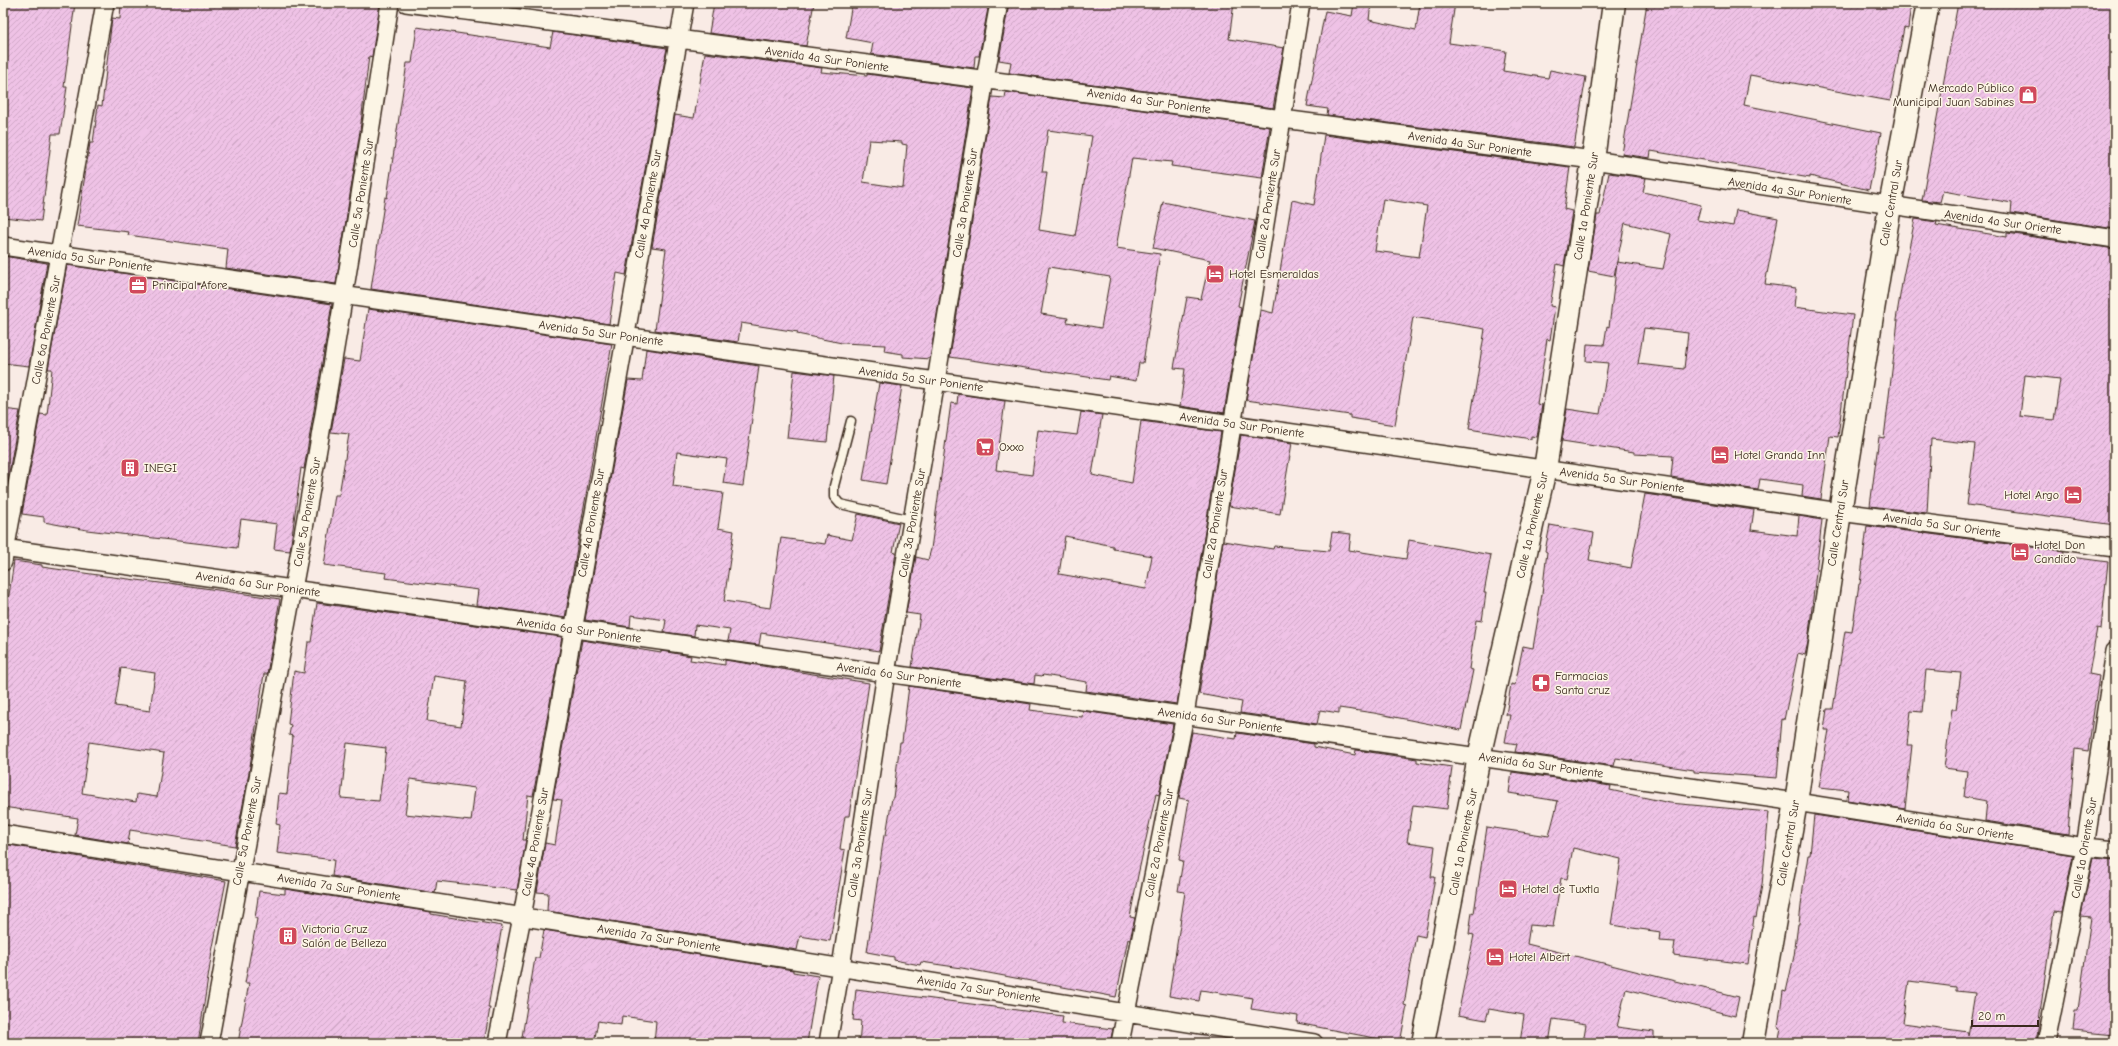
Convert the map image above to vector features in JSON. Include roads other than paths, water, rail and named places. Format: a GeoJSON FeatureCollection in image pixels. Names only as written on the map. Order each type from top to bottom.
{"type":"FeatureCollection","features":[{"type":"Feature","properties":{"kind":"main road","name":"Calle 1a Poniente Sur"},"geometry":{"type":"LineString","coordinates":[[1423,1043],[1479,757],[1544,469],[1593,160],[1614,3]]}},
{"type":"Feature","properties":{"kind":"main road","name":"Calle Central Sur"},"geometry":{"type":"LineString","coordinates":[[1753,1043],[1796,802],[1840,512],[1890,206],[1928,3]]}},
{"type":"Feature","properties":{"kind":"street","name":"Calle 6a Poniente Sur"},"geometry":{"type":"LineString","coordinates":[[4,553],[60,255],[105,3]]}},
{"type":"Feature","properties":{"kind":"street","name":"Calle 5a Poniente Sur"},"geometry":{"type":"LineString","coordinates":[[209,1043],[239,872],[293,589],[345,296],[390,3]]}},
{"type":"Feature","properties":{"kind":"street","name":"Avenida 4a Sur Poniente"},"geometry":{"type":"LineString","coordinates":[[406,3],[1593,160],[1890,206]]}},
{"type":"Feature","properties":{"kind":"street","name":"Calle 4a Poniente Sur"},"geometry":{"type":"LineString","coordinates":[[497,1043],[522,917],[624,336],[685,3]]}},
{"type":"Feature","properties":{"kind":"street","name":"Calle 3a Poniente Sur"},"geometry":{"type":"LineString","coordinates":[[828,1043],[842,968],[886,673],[999,3]]}},
{"type":"Feature","properties":{"kind":"street","name":"Calle 2a Poniente Sur"},"geometry":{"type":"LineString","coordinates":[[1120,1043],[1185,715],[1231,424],[1301,3]]}},
{"type":"Feature","properties":{"kind":"street","name":"Avenida 4a Sur Oriente"},"geometry":{"type":"LineString","coordinates":[[1890,206],[2115,239]]}},
{"type":"Feature","properties":{"kind":"street","name":"Avenida 5a Sur Poniente"},"geometry":{"type":"LineString","coordinates":[[3,246],[1840,512]]}},
{"type":"Feature","properties":{"kind":"street","name":"Avenida 5a Sur Oriente"},"geometry":{"type":"LineString","coordinates":[[1840,512],[2115,548]]}},
{"type":"Feature","properties":{"kind":"street","name":"Avenida 6a Sur Poniente"},"geometry":{"type":"LineString","coordinates":[[4,553],[293,589],[1796,802]]}},
{"type":"Feature","properties":{"kind":"street","name":"Calle 1a Oriente Sur"},"geometry":{"type":"LineString","coordinates":[[2046,1043],[2085,847],[2115,651]]}},
{"type":"Feature","properties":{"kind":"street","name":"Avenida 6a Sur Oriente"},"geometry":{"type":"LineString","coordinates":[[1796,802],[2085,847],[2115,850]]}},
{"type":"Feature","properties":{"kind":"street","name":"Avenida 7a Sur Poniente"},"geometry":{"type":"LineString","coordinates":[[3,834],[1314,1043]]}},
{"type":"Feature","properties":{"kind":"lane"},"geometry":{"type":"LineString","coordinates":[[851,421],[834,486],[834,497],[840,504],[912,520]]}},
{"type":"Feature","properties":{"kind":"place","name":"Mercado Público Municipal Juan Sabines"},"geometry":{"type":"Point","coordinates":[2028,95]}},
{"type":"Feature","properties":{"kind":"place","name":"Hotel Esmeraldas"},"geometry":{"type":"Point","coordinates":[1215,274]}},
{"type":"Feature","properties":{"kind":"place","name":"Principal Afore"},"geometry":{"type":"Point","coordinates":[138,285]}},
{"type":"Feature","properties":{"kind":"place","name":"Oxxo"},"geometry":{"type":"Point","coordinates":[985,447]}},
{"type":"Feature","properties":{"kind":"place","name":"Hotel Granda Inn"},"geometry":{"type":"Point","coordinates":[1720,455]}},
{"type":"Feature","properties":{"kind":"place","name":"INEGI"},"geometry":{"type":"Point","coordinates":[130,468]}},
{"type":"Feature","properties":{"kind":"place","name":"Hotel Argo"},"geometry":{"type":"Point","coordinates":[2073,495]}},
{"type":"Feature","properties":{"kind":"place","name":"Hotel Don Candido"},"geometry":{"type":"Point","coordinates":[2020,552]}},
{"type":"Feature","properties":{"kind":"place","name":"Farmacias Santa cruz"},"geometry":{"type":"Point","coordinates":[1541,683]}},
{"type":"Feature","properties":{"kind":"place","name":"Hotel de Tuxtla"},"geometry":{"type":"Point","coordinates":[1508,889]}},
{"type":"Feature","properties":{"kind":"place","name":"Victoria Cruz Salón de Belleza"},"geometry":{"type":"Point","coordinates":[288,936]}},
{"type":"Feature","properties":{"kind":"place","name":"Hotel Albert"},"geometry":{"type":"Point","coordinates":[1495,957]}}]}
